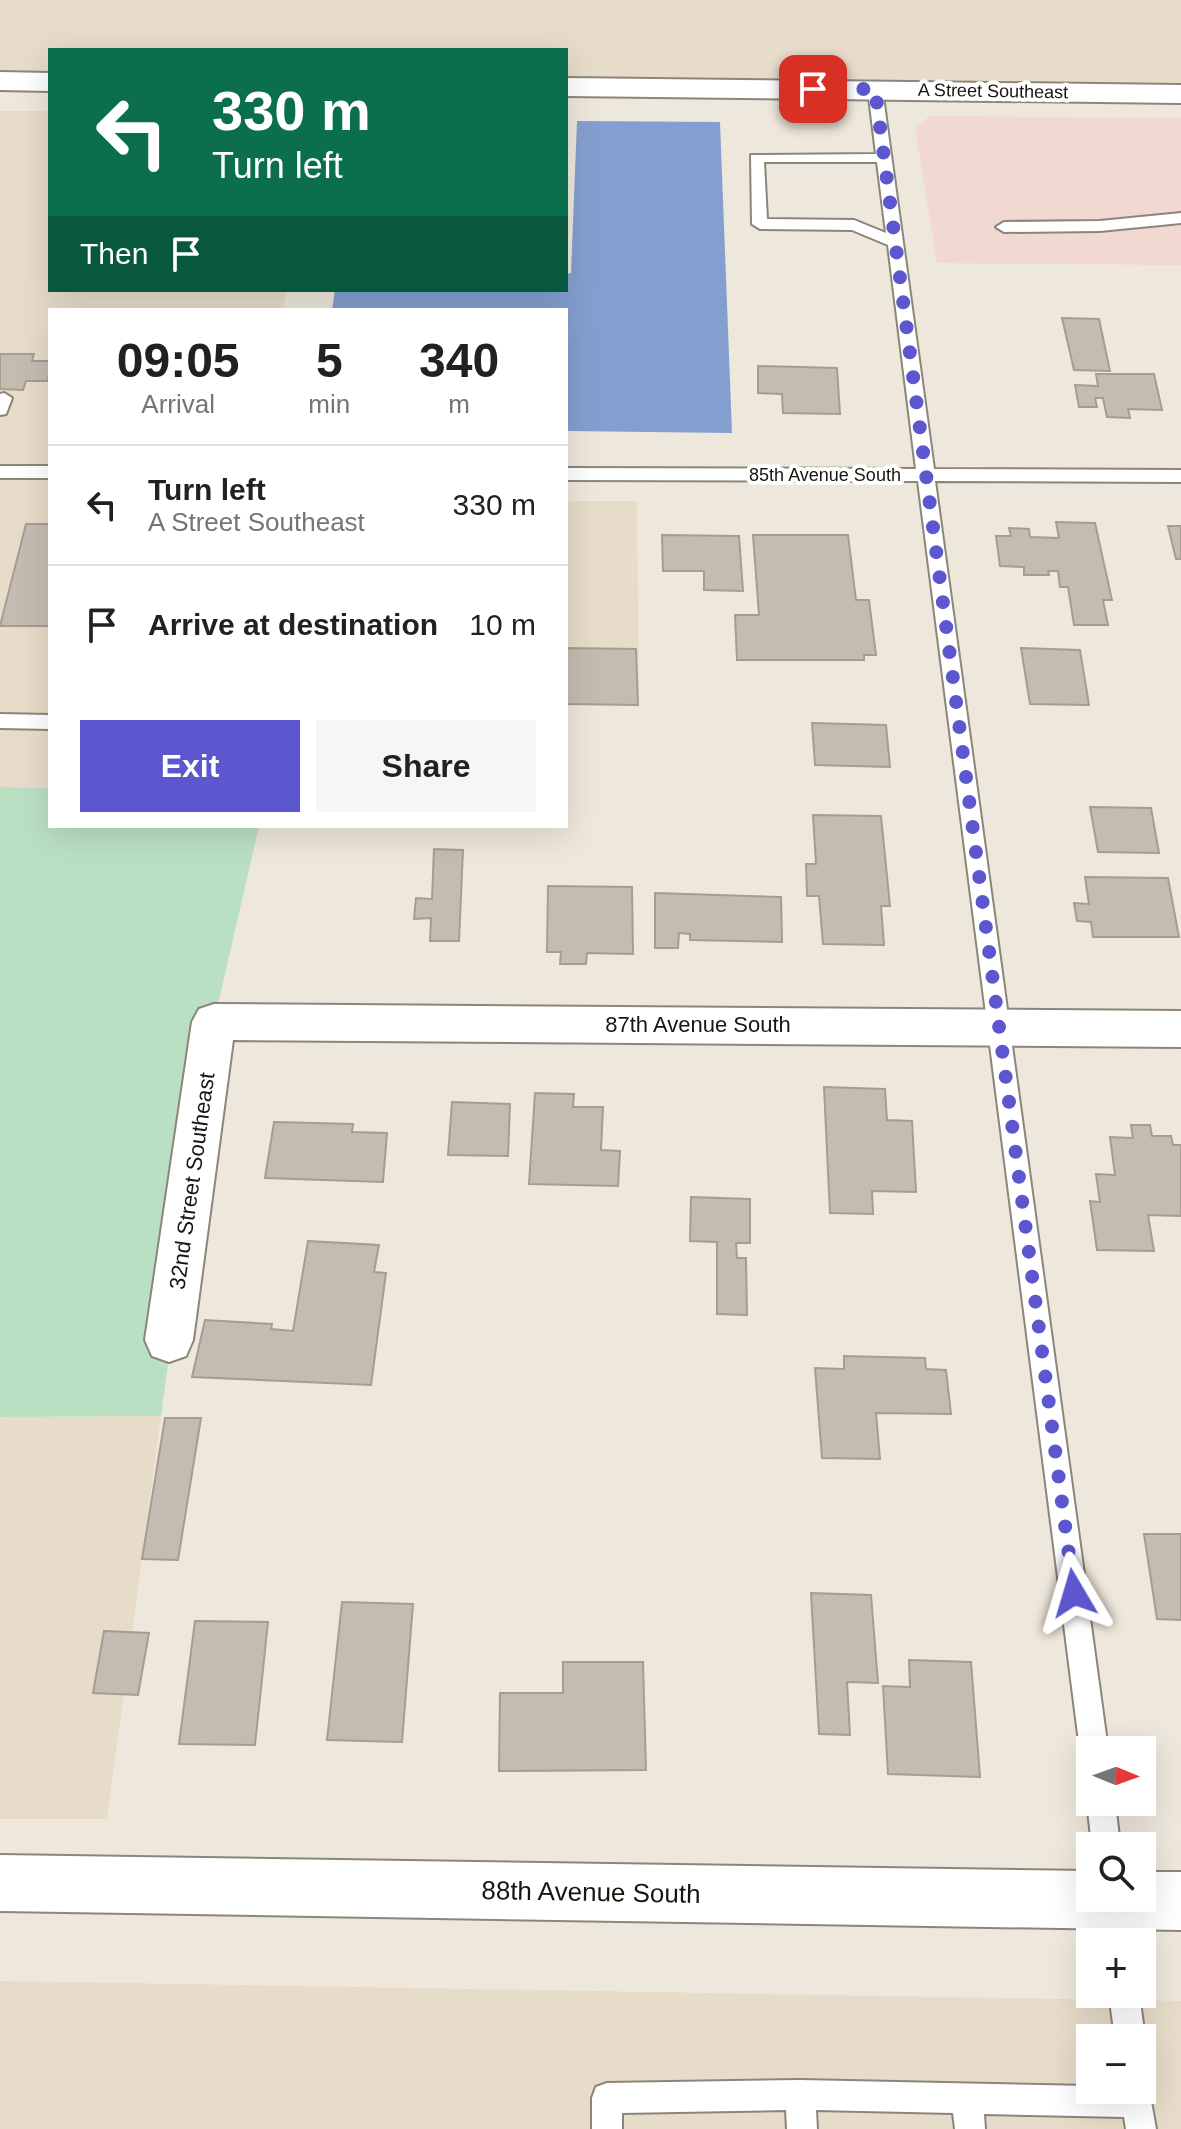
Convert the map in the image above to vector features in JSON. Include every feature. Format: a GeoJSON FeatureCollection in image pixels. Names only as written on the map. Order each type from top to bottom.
{"type":"FeatureCollection","features":[{"type":"Feature","properties":{"kind":"street"},"geometry":{"type":"LineString","coordinates":[[0,81],[48,82]]}},
{"type":"Feature","properties":{"kind":"street","name":"A Street Southeast"},"geometry":{"type":"LineString","coordinates":[[568,87],[1181,94]]}},
{"type":"Feature","properties":{"kind":"street","name":"87th Avenue South"},"geometry":{"type":"LineString","coordinates":[[214,1022],[1181,1029]]}},
{"type":"Feature","properties":{"kind":"street","name":"32nd Street Southeast"},"geometry":{"type":"LineString","coordinates":[[169,1340],[214,1022]]}},
{"type":"Feature","properties":{"kind":"street","name":"88th Avenue South"},"geometry":{"type":"LineString","coordinates":[[0,1883],[1115,1913],[1181,1901]]}},
{"type":"Feature","properties":{"kind":"lane"},"geometry":{"type":"LineString","coordinates":[[875,89],[1001,1026],[1092,1736]]}},
{"type":"Feature","properties":{"kind":"lane"},"geometry":{"type":"LineString","coordinates":[[883,158],[756,158],[760,224],[854,225],[895,242]]}},
{"type":"Feature","properties":{"kind":"lane"},"geometry":{"type":"LineString","coordinates":[[1004,227],[1100,226],[1181,218]]}},
{"type":"Feature","properties":{"kind":"lane"},"geometry":{"type":"LineString","coordinates":[[0,472],[48,472]]}},
{"type":"Feature","properties":{"kind":"lane","name":"85th Avenue South"},"geometry":{"type":"LineString","coordinates":[[568,474],[1181,476]]}},
{"type":"Feature","properties":{"kind":"lane"},"geometry":{"type":"LineString","coordinates":[[0,721],[48,722]]}},
{"type":"Feature","properties":{"kind":"lane"},"geometry":{"type":"LineString","coordinates":[[800,2095],[802,2129]]}},
{"type":"Feature","properties":{"kind":"lane"},"geometry":{"type":"LineString","coordinates":[[607,2129],[607,2098],[800,2095],[967,2098],[1138,2107]]}},
{"type":"Feature","properties":{"kind":"lane"},"geometry":{"type":"LineString","coordinates":[[967,2098],[970,2129]]}},
{"type":"Feature","properties":{"kind":"shaded area"},"geometry":{"type":"Polygon","coordinates":[[[0,0],[1181,0],[1181,94],[568,87],[568,48],[48,48],[48,82],[0,81],[0,0]]]}},
{"type":"Feature","properties":{"kind":"shaded area"},"geometry":{"type":"Polygon","coordinates":[[[0,111],[48,111],[48,292],[286,292],[283,308],[48,308],[48,788],[0,787],[0,111]]]}},
{"type":"Feature","properties":{"kind":"shaded area"},"geometry":{"type":"Polygon","coordinates":[[[930,116],[1181,118],[1181,265],[937,263],[915,128],[930,116]]]}},
{"type":"Feature","properties":{"kind":"shaded area"},"geometry":{"type":"Polygon","coordinates":[[[568,501],[637,501],[639,705],[568,705],[568,501]]]}},
{"type":"Feature","properties":{"kind":"shaded area"},"geometry":{"type":"Polygon","coordinates":[[[161,1416],[107,1819],[0,1819],[0,1417],[161,1416]]]}},
{"type":"Feature","properties":{"kind":"shaded area"},"geometry":{"type":"Polygon","coordinates":[[[0,1981],[1076,1999],[1076,2008],[1156,2008],[1156,2001],[1181,2001],[1181,2129],[0,2129],[0,1981]]]}},
{"type":"Feature","properties":{"kind":"green space"},"geometry":{"type":"Polygon","coordinates":[[[0,787],[48,788],[48,828],[259,828],[214,1022],[161,1416],[0,1417],[0,787]]]}},
{"type":"Feature","properties":{"kind":"water"},"geometry":{"type":"Polygon","coordinates":[[[577,121],[720,122],[732,433],[568,431],[568,308],[332,308],[335,292],[568,292],[568,274],[571,273],[577,121]]]}},
{"type":"Feature","properties":{"kind":"building"},"geometry":{"type":"Polygon","coordinates":[[[1062,318],[1099,319],[1110,371],[1074,370],[1062,318]]]}},
{"type":"Feature","properties":{"kind":"building"},"geometry":{"type":"Polygon","coordinates":[[[0,354],[34,354],[32,361],[48,361],[48,381],[26,381],[23,390],[0,389],[0,354]]]}},
{"type":"Feature","properties":{"kind":"building"},"geometry":{"type":"Polygon","coordinates":[[[758,366],[837,368],[840,414],[783,413],[782,394],[758,393],[758,366]]]}},
{"type":"Feature","properties":{"kind":"building"},"geometry":{"type":"Polygon","coordinates":[[[1096,374],[1154,374],[1162,410],[1128,409],[1130,418],[1107,417],[1103,398],[1095,398],[1097,407],[1079,407],[1075,385],[1098,386],[1096,374]]]}},
{"type":"Feature","properties":{"kind":"building"},"geometry":{"type":"Polygon","coordinates":[[[1056,522],[1095,523],[1112,600],[1103,600],[1108,625],[1074,625],[1068,587],[1060,587],[1058,571],[1048,571],[1049,575],[1024,575],[1024,567],[1000,566],[996,536],[1011,536],[1009,528],[1029,529],[1030,537],[1059,538],[1056,522]]]}},
{"type":"Feature","properties":{"kind":"building"},"geometry":{"type":"Polygon","coordinates":[[[26,524],[48,524],[48,626],[0,626],[26,524]]]}},
{"type":"Feature","properties":{"kind":"building"},"geometry":{"type":"Polygon","coordinates":[[[1168,526],[1181,526],[1181,559],[1176,559],[1168,526]]]}},
{"type":"Feature","properties":{"kind":"building"},"geometry":{"type":"Polygon","coordinates":[[[662,535],[739,536],[743,591],[704,590],[704,571],[663,571],[662,535]]]}},
{"type":"Feature","properties":{"kind":"building"},"geometry":{"type":"Polygon","coordinates":[[[753,535],[848,535],[856,600],[869,600],[876,655],[864,655],[864,660],[737,660],[735,615],[759,615],[753,535]]]}},
{"type":"Feature","properties":{"kind":"building"},"geometry":{"type":"Polygon","coordinates":[[[568,648],[636,649],[638,705],[568,704],[568,648]]]}},
{"type":"Feature","properties":{"kind":"building"},"geometry":{"type":"Polygon","coordinates":[[[1021,648],[1080,650],[1089,705],[1030,704],[1021,648]]]}},
{"type":"Feature","properties":{"kind":"building"},"geometry":{"type":"Polygon","coordinates":[[[812,723],[886,725],[890,767],[815,765],[812,723]]]}},
{"type":"Feature","properties":{"kind":"building"},"geometry":{"type":"Polygon","coordinates":[[[1090,807],[1151,808],[1159,853],[1098,852],[1090,807]]]}},
{"type":"Feature","properties":{"kind":"building"},"geometry":{"type":"Polygon","coordinates":[[[813,815],[881,816],[890,906],[881,906],[884,945],[823,944],[819,896],[807,896],[806,864],[816,864],[813,815]]]}},
{"type":"Feature","properties":{"kind":"building"},"geometry":{"type":"Polygon","coordinates":[[[434,849],[463,850],[459,941],[430,941],[431,918],[414,919],[416,898],[432,899],[434,849]]]}},
{"type":"Feature","properties":{"kind":"building"},"geometry":{"type":"Polygon","coordinates":[[[1085,877],[1168,878],[1179,937],[1093,937],[1091,922],[1077,921],[1074,903],[1089,904],[1085,877]]]}},
{"type":"Feature","properties":{"kind":"building"},"geometry":{"type":"Polygon","coordinates":[[[548,886],[632,887],[633,954],[587,953],[586,964],[560,964],[561,952],[547,952],[548,886]]]}},
{"type":"Feature","properties":{"kind":"building"},"geometry":{"type":"Polygon","coordinates":[[[655,893],[781,897],[782,942],[690,940],[690,934],[679,933],[678,948],[655,948],[655,893]]]}},
{"type":"Feature","properties":{"kind":"building"},"geometry":{"type":"Polygon","coordinates":[[[824,1087],[885,1089],[887,1120],[912,1121],[916,1192],[872,1191],[873,1214],[830,1213],[824,1087]]]}},
{"type":"Feature","properties":{"kind":"building"},"geometry":{"type":"Polygon","coordinates":[[[535,1093],[574,1094],[573,1107],[603,1107],[601,1150],[620,1151],[618,1186],[529,1184],[535,1093]]]}},
{"type":"Feature","properties":{"kind":"building"},"geometry":{"type":"Polygon","coordinates":[[[452,1102],[510,1104],[508,1156],[448,1155],[452,1102]]]}},
{"type":"Feature","properties":{"kind":"building"},"geometry":{"type":"Polygon","coordinates":[[[274,1122],[353,1124],[352,1132],[387,1133],[383,1182],[265,1178],[274,1122]]]}},
{"type":"Feature","properties":{"kind":"building"},"geometry":{"type":"Polygon","coordinates":[[[1131,1125],[1150,1125],[1152,1136],[1171,1136],[1173,1145],[1181,1145],[1181,1216],[1148,1215],[1154,1251],[1097,1250],[1090,1201],[1100,1202],[1096,1174],[1115,1175],[1110,1137],[1133,1138],[1131,1125]]]}},
{"type":"Feature","properties":{"kind":"building"},"geometry":{"type":"Polygon","coordinates":[[[691,1197],[750,1199],[750,1243],[736,1243],[737,1258],[746,1258],[747,1315],[717,1314],[717,1242],[690,1241],[691,1197]]]}},
{"type":"Feature","properties":{"kind":"building"},"geometry":{"type":"Polygon","coordinates":[[[308,1241],[379,1245],[374,1272],[386,1273],[371,1385],[192,1377],[205,1320],[272,1324],[271,1329],[293,1331],[308,1241]]]}},
{"type":"Feature","properties":{"kind":"building"},"geometry":{"type":"Polygon","coordinates":[[[844,1356],[925,1358],[926,1369],[946,1370],[951,1414],[876,1413],[880,1459],[822,1458],[815,1368],[844,1369],[844,1356]]]}},
{"type":"Feature","properties":{"kind":"building"},"geometry":{"type":"Polygon","coordinates":[[[165,1418],[201,1418],[178,1560],[142,1559],[165,1418]]]}},
{"type":"Feature","properties":{"kind":"building"},"geometry":{"type":"Polygon","coordinates":[[[1144,1534],[1181,1534],[1181,1620],[1157,1619],[1144,1534]]]}},
{"type":"Feature","properties":{"kind":"building"},"geometry":{"type":"Polygon","coordinates":[[[811,1593],[871,1595],[878,1683],[847,1682],[850,1735],[819,1734],[811,1593]]]}},
{"type":"Feature","properties":{"kind":"building"},"geometry":{"type":"Polygon","coordinates":[[[342,1602],[413,1604],[402,1742],[327,1740],[342,1602]]]}},
{"type":"Feature","properties":{"kind":"building"},"geometry":{"type":"Polygon","coordinates":[[[195,1621],[268,1622],[255,1745],[179,1744],[195,1621]]]}},
{"type":"Feature","properties":{"kind":"building"},"geometry":{"type":"Polygon","coordinates":[[[104,1631],[149,1633],[138,1695],[93,1693],[104,1631]]]}},
{"type":"Feature","properties":{"kind":"building"},"geometry":{"type":"Polygon","coordinates":[[[909,1660],[971,1662],[980,1777],[888,1774],[883,1686],[910,1687],[909,1660]]]}},
{"type":"Feature","properties":{"kind":"building"},"geometry":{"type":"Polygon","coordinates":[[[563,1662],[643,1662],[646,1770],[499,1771],[500,1693],[563,1693],[563,1662]]]}},
{"type":"Feature","properties":{"kind":"route"},"geometry":{"type":"LineString","coordinates":[[813,89],[875,89],[1074,1593]]}}]}
